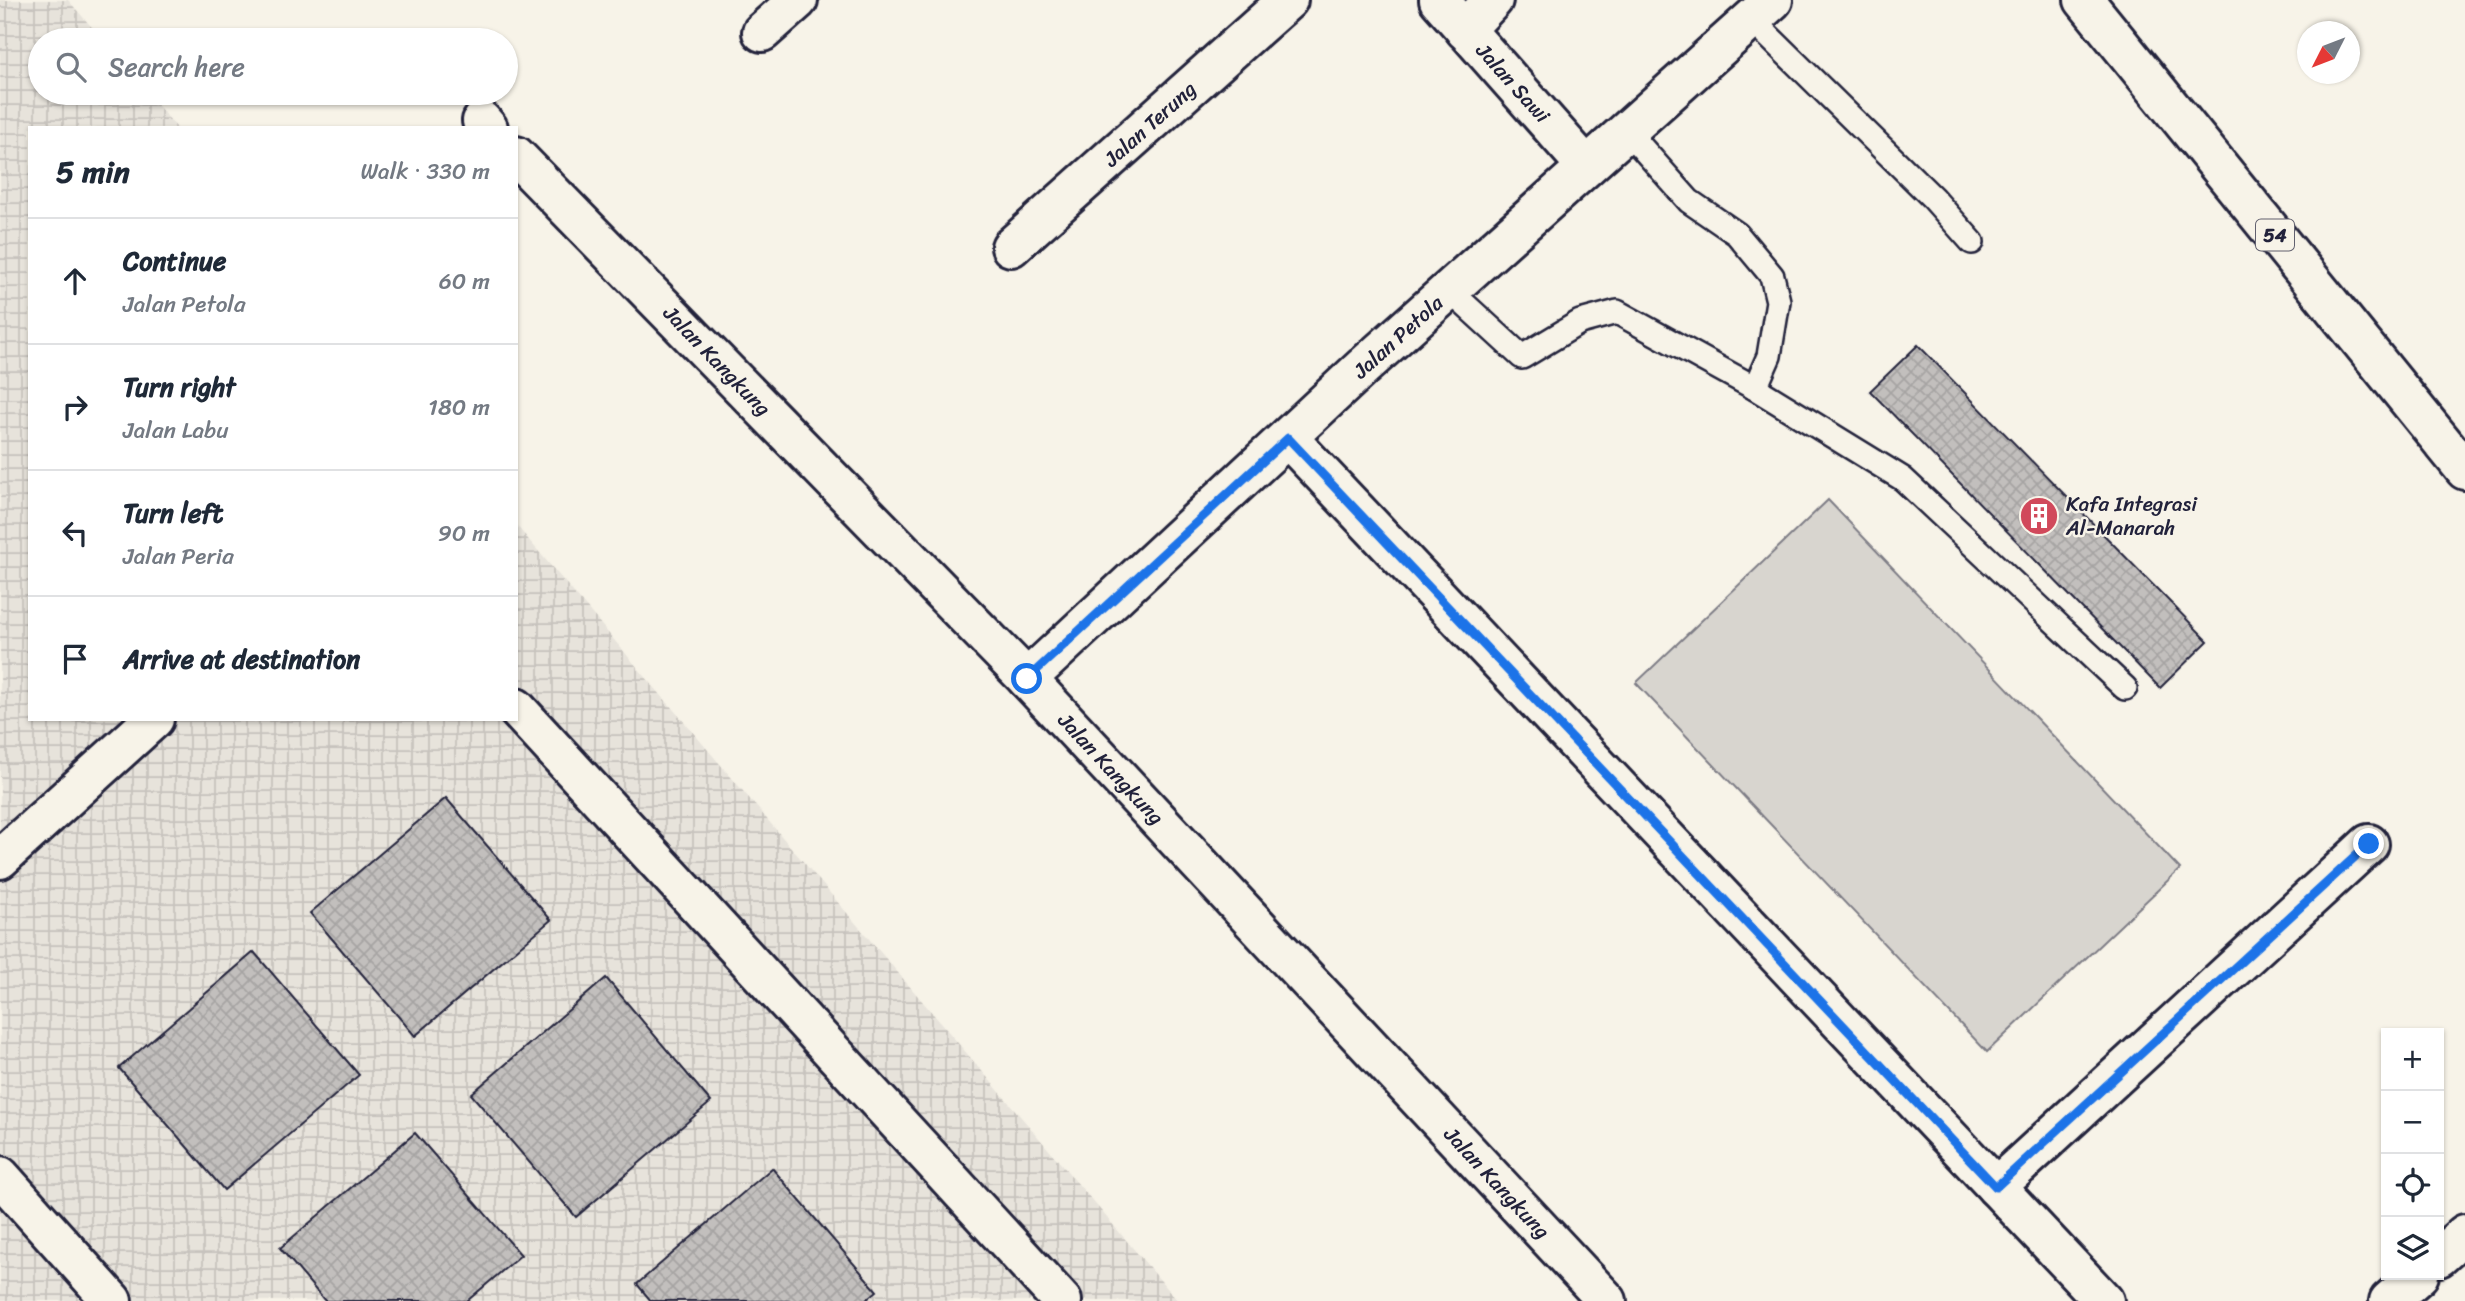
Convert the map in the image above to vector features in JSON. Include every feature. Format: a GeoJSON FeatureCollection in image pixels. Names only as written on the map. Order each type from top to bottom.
{"type":"FeatureCollection","features":[{"type":"Feature","properties":{"kind":"main road"},"geometry":{"type":"LineString","coordinates":[[762,32],[798,0]]}},
{"type":"Feature","properties":{"kind":"main road","name":"Jalan Terung"},"geometry":{"type":"LineString","coordinates":[[1011,247],[1288,0]]}},
{"type":"Feature","properties":{"kind":"main road","name":"Jalan Sawi"},"geometry":{"type":"LineString","coordinates":[[1439,0],[1587,166]]}},
{"type":"Feature","properties":{"kind":"main road"},"geometry":{"type":"LineString","coordinates":[[1465,30],[1493,0]]}},
{"type":"Feature","properties":{"kind":"main road","name":"54"},"geometry":{"type":"LineString","coordinates":[[2084,0],[2465,470]]}},
{"type":"Feature","properties":{"kind":"main road","name":"Jalan Petola"},"geometry":{"type":"LineString","coordinates":[[1027,679],[1449,290],[1762,10]]}},
{"type":"Feature","properties":{"kind":"main road","name":"Jalan Kangkung"},"geometry":{"type":"LineString","coordinates":[[518,158],[1027,679],[1607,1301]]}},
{"type":"Feature","properties":{"kind":"main road"},"geometry":{"type":"LineString","coordinates":[[1288,438],[2104,1301]]}},
{"type":"Feature","properties":{"kind":"main road"},"geometry":{"type":"LineString","coordinates":[[518,710],[1062,1301]]}},
{"type":"Feature","properties":{"kind":"main road"},"geometry":{"type":"LineString","coordinates":[[0,859],[152,721]]}},
{"type":"Feature","properties":{"kind":"main road"},"geometry":{"type":"LineString","coordinates":[[1996,1187],[2369,844]]}},
{"type":"Feature","properties":{"kind":"main road"},"geometry":{"type":"LineString","coordinates":[[0,1176],[112,1301]]}},
{"type":"Feature","properties":{"kind":"main road"},"geometry":{"type":"LineString","coordinates":[[2444,1253],[2465,1234]]}},
{"type":"Feature","properties":{"kind":"main road"},"geometry":{"type":"LineString","coordinates":[[2389,1301],[2413,1280]]}},
{"type":"Feature","properties":{"kind":"lane"},"geometry":{"type":"LineString","coordinates":[[1762,10],[1972,242]]}},
{"type":"Feature","properties":{"kind":"lane"},"geometry":{"type":"LineString","coordinates":[[1627,131],[1689,201],[1737,234],[1772,276],[1778,301],[1769,356],[1755,388]]}},
{"type":"Feature","properties":{"kind":"lane"},"geometry":{"type":"LineString","coordinates":[[1449,290],[1522,357],[1580,322],[1617,312],[1755,388],[1903,479],[2125,688]]}},
{"type":"Feature","properties":{"kind":"shaded area"},"geometry":{"type":"Polygon","coordinates":[[[0,0],[68,0],[92,28],[28,28],[28,105],[157,105],[175,126],[28,126],[28,721],[518,721],[518,527],[1178,1301],[0,1301],[0,0]]]}},
{"type":"Feature","properties":{"kind":"shaded area"},"geometry":{"type":"Polygon","coordinates":[[[1828,500],[2180,869],[1987,1052],[1636,683],[1828,500]]]}},
{"type":"Feature","properties":{"kind":"building","name":"Kafa Integrasi Al-Manarah"},"geometry":{"type":"Polygon","coordinates":[[[1918,345],[2208,641],[2160,688],[1870,391],[1918,345]]]}},
{"type":"Feature","properties":{"kind":"building"},"geometry":{"type":"Polygon","coordinates":[[[446,798],[551,920],[415,1036],[310,913],[446,798]]]}},
{"type":"Feature","properties":{"kind":"building"},"geometry":{"type":"Polygon","coordinates":[[[254,952],[359,1075],[224,1190],[119,1068],[254,952]]]}},
{"type":"Feature","properties":{"kind":"building"},"geometry":{"type":"Polygon","coordinates":[[[606,978],[711,1102],[576,1217],[471,1094],[606,978]]]}},
{"type":"Feature","properties":{"kind":"building"},"geometry":{"type":"Polygon","coordinates":[[[415,1133],[521,1255],[467,1301],[325,1301],[280,1248],[415,1133]]]}},
{"type":"Feature","properties":{"kind":"building"},"geometry":{"type":"Polygon","coordinates":[[[772,1168],[877,1291],[865,1301],[651,1301],[637,1284],[772,1168]]]}},
{"type":"Feature","properties":{"kind":"place","name":"Kafa Integrasi Al-Manarah"},"geometry":{"type":"Point","coordinates":[2039,516]}},
{"type":"Feature","properties":{"kind":"route"},"geometry":{"type":"LineString","coordinates":[[1027,679],[1288,438],[1996,1187],[2369,844]]}}]}
